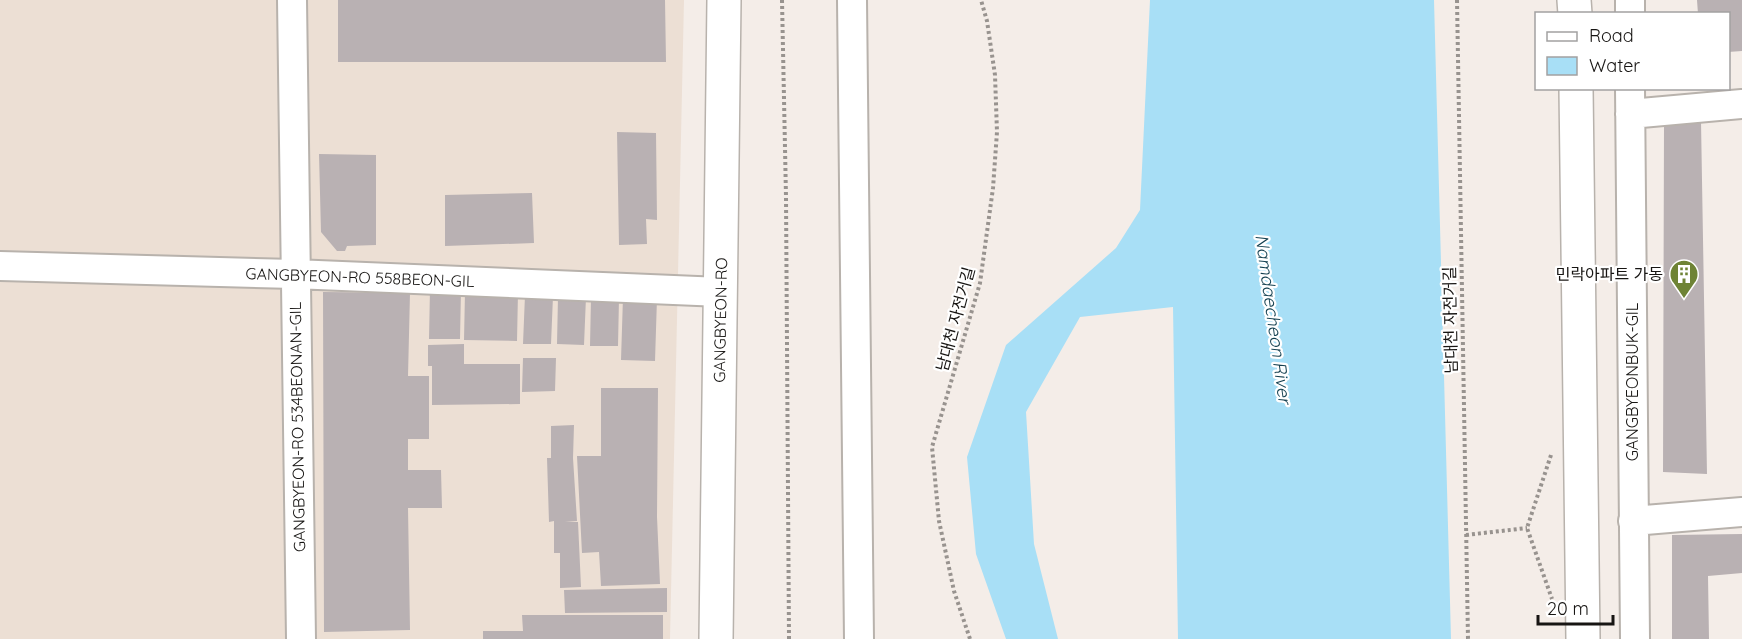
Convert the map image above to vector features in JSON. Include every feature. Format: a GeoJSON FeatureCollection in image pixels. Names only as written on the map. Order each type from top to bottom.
{"type":"FeatureCollection","features":[{"type":"Feature","properties":{"kind":"street","name":"GANGBYEON-RO 534BEONAN-GIL"},"geometry":{"type":"LineString","coordinates":[[292,0],[300,639]]}},
{"type":"Feature","properties":{"kind":"street","name":"GANGBYEON-RO"},"geometry":{"type":"LineString","coordinates":[[716,639],[724,0]]}},
{"type":"Feature","properties":{"kind":"street"},"geometry":{"type":"LineString","coordinates":[[852,0],[859,639]]}},
{"type":"Feature","properties":{"kind":"street"},"geometry":{"type":"LineString","coordinates":[[1576,90],[1582,639]]}},
{"type":"Feature","properties":{"kind":"street"},"geometry":{"type":"LineString","coordinates":[[1630,101],[1742,104]]}},
{"type":"Feature","properties":{"kind":"street","name":"GANGBYEONBUK-GIL"},"geometry":{"type":"LineString","coordinates":[[1630,101],[1635,639]]}},
{"type":"Feature","properties":{"kind":"street","name":"GANGBYEON-RO 558BEON-GIL"},"geometry":{"type":"LineString","coordinates":[[0,266],[294,274],[721,291]]}},
{"type":"Feature","properties":{"kind":"street"},"geometry":{"type":"LineString","coordinates":[[1633,521],[1742,512]]}},
{"type":"Feature","properties":{"kind":"path"},"geometry":{"type":"LineString","coordinates":[[782,0],[789,639]]}},
{"type":"Feature","properties":{"kind":"path","name":"남대천 자전거길"},"geometry":{"type":"LineString","coordinates":[[970,639],[954,591],[939,521],[932,447],[980,283],[993,188],[997,132],[995,75],[987,21],[981,0]]}},
{"type":"Feature","properties":{"kind":"path","name":"남대천 자전거길"},"geometry":{"type":"LineString","coordinates":[[1457,0],[1468,639]]}},
{"type":"Feature","properties":{"kind":"path"},"geometry":{"type":"LineString","coordinates":[[1466,535],[1527,528]]}},
{"type":"Feature","properties":{"kind":"shaded area"},"geometry":{"type":"Polygon","coordinates":[[[0,0],[684,0],[670,639],[0,639],[0,0]]]}},
{"type":"Feature","properties":{"kind":"water","name":"Namdaecheon River"},"geometry":{"type":"Polygon","coordinates":[[[1150,0],[1434,0],[1451,639],[1178,639],[1173,307],[1080,317],[1026,412],[1034,544],[1058,639],[1006,639],[976,554],[967,457],[1006,345],[1116,248],[1140,210],[1150,0]]]}},
{"type":"Feature","properties":{"kind":"building"},"geometry":{"type":"Polygon","coordinates":[[[338,0],[665,0],[666,62],[338,62],[338,0]]]}},
{"type":"Feature","properties":{"kind":"building"},"geometry":{"type":"Polygon","coordinates":[[[1697,0],[1742,0],[1742,51],[1730,52],[1730,12],[1698,12],[1697,0]]]}},
{"type":"Feature","properties":{"kind":"building","name":"민락아파트 가동"},"geometry":{"type":"Polygon","coordinates":[[[1701,121],[1707,474],[1663,472],[1664,125],[1701,121]]]}},
{"type":"Feature","properties":{"kind":"building"},"geometry":{"type":"Polygon","coordinates":[[[617,132],[656,133],[657,220],[646,219],[647,244],[619,245],[617,132]]]}},
{"type":"Feature","properties":{"kind":"building"},"geometry":{"type":"Polygon","coordinates":[[[319,154],[376,155],[376,245],[347,246],[345,251],[337,251],[321,232],[319,154]]]}},
{"type":"Feature","properties":{"kind":"building"},"geometry":{"type":"Polygon","coordinates":[[[532,193],[534,243],[445,246],[445,195],[532,193]]]}},
{"type":"Feature","properties":{"kind":"building"},"geometry":{"type":"Polygon","coordinates":[[[430,289],[461,290],[460,339],[429,339],[430,289]]]}},
{"type":"Feature","properties":{"kind":"building"},"geometry":{"type":"Polygon","coordinates":[[[323,292],[410,293],[408,376],[429,376],[429,439],[408,439],[408,470],[441,470],[442,508],[408,508],[410,630],[324,632],[323,292]]]}},
{"type":"Feature","properties":{"kind":"building"},"geometry":{"type":"Polygon","coordinates":[[[465,292],[518,292],[517,341],[464,340],[465,292]]]}},
{"type":"Feature","properties":{"kind":"building"},"geometry":{"type":"Polygon","coordinates":[[[525,295],[553,296],[551,344],[523,344],[525,295]]]}},
{"type":"Feature","properties":{"kind":"building"},"geometry":{"type":"Polygon","coordinates":[[[558,297],[586,297],[584,345],[557,344],[558,297]]]}},
{"type":"Feature","properties":{"kind":"building"},"geometry":{"type":"Polygon","coordinates":[[[623,297],[657,298],[655,361],[621,360],[623,297]]]}},
{"type":"Feature","properties":{"kind":"building"},"geometry":{"type":"Polygon","coordinates":[[[591,298],[619,298],[618,346],[590,346],[591,298]]]}},
{"type":"Feature","properties":{"kind":"building"},"geometry":{"type":"Polygon","coordinates":[[[464,344],[464,364],[520,364],[520,404],[432,405],[432,366],[428,366],[428,345],[464,344]]]}},
{"type":"Feature","properties":{"kind":"building"},"geometry":{"type":"Polygon","coordinates":[[[523,358],[556,358],[555,391],[522,392],[523,358]]]}},
{"type":"Feature","properties":{"kind":"building"},"geometry":{"type":"Polygon","coordinates":[[[601,388],[658,388],[657,517],[660,584],[601,586],[599,552],[582,553],[577,456],[601,456],[601,388]]]}},
{"type":"Feature","properties":{"kind":"building"},"geometry":{"type":"Polygon","coordinates":[[[574,425],[573,458],[577,521],[565,522],[578,522],[581,587],[560,588],[560,553],[554,553],[554,521],[549,522],[547,458],[551,458],[551,426],[574,425]]]}},
{"type":"Feature","properties":{"kind":"building"},"geometry":{"type":"Polygon","coordinates":[[[1742,534],[1742,573],[1708,576],[1709,639],[1672,639],[1672,535],[1742,534]]]}},
{"type":"Feature","properties":{"kind":"building"},"geometry":{"type":"Polygon","coordinates":[[[667,588],[667,612],[565,613],[564,590],[667,588]]]}},
{"type":"Feature","properties":{"kind":"building"},"geometry":{"type":"Polygon","coordinates":[[[522,615],[663,615],[663,639],[483,639],[483,631],[523,631],[522,615]]]}},
{"type":"Feature","properties":{"kind":"place","name":"민락아파트 가동"},"geometry":{"type":"Point","coordinates":[1684,300]}}]}
